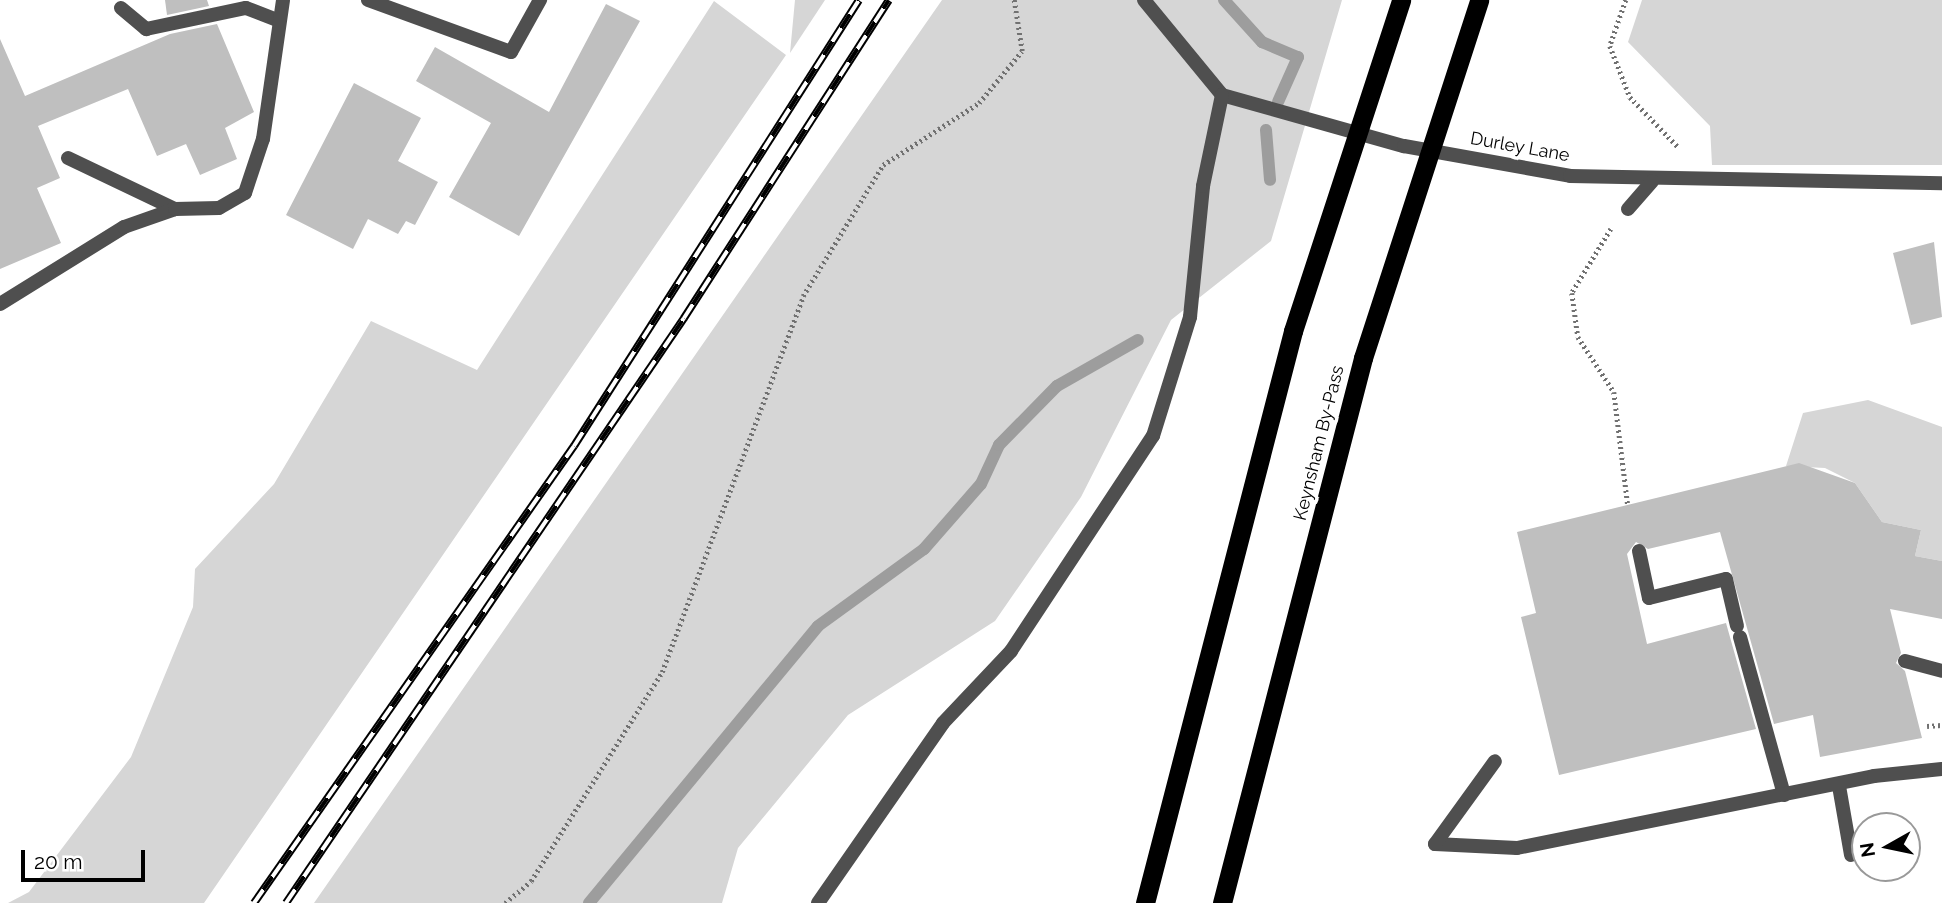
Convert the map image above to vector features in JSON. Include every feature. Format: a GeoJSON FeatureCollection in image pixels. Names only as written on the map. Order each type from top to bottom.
{"type":"FeatureCollection","features":[{"type":"Feature","properties":{"kind":"highway"},"geometry":{"type":"LineString","coordinates":[[1145,903],[1293,331],[1401,0]]}},
{"type":"Feature","properties":{"kind":"highway","name":"Keynsham By-Pass"},"geometry":{"type":"LineString","coordinates":[[1222,903],[1363,359],[1479,0]]}},
{"type":"Feature","properties":{"kind":"lane"},"geometry":{"type":"LineString","coordinates":[[0,304],[124,227],[175,209],[219,208],[246,193],[263,139],[278,20],[283,0]]}},
{"type":"Feature","properties":{"kind":"lane"},"geometry":{"type":"LineString","coordinates":[[368,0],[511,52],[540,0]]}},
{"type":"Feature","properties":{"kind":"lane"},"geometry":{"type":"LineString","coordinates":[[818,903],[943,723],[1011,651],[1153,436],[1190,317],[1203,186],[1222,95],[1144,0]]}},
{"type":"Feature","properties":{"kind":"lane"},"geometry":{"type":"LineString","coordinates":[[121,8],[146,29],[246,8],[278,20]]}},
{"type":"Feature","properties":{"kind":"lane","name":"Durley Lane"},"geometry":{"type":"LineString","coordinates":[[1222,95],[1404,146],[1570,176],[1652,181],[1696,178],[1942,183]]}},
{"type":"Feature","properties":{"kind":"lane"},"geometry":{"type":"LineString","coordinates":[[68,158],[175,209]]}},
{"type":"Feature","properties":{"kind":"lane"},"geometry":{"type":"LineString","coordinates":[[1628,209],[1652,181]]}},
{"type":"Feature","properties":{"kind":"lane"},"geometry":{"type":"LineString","coordinates":[[1639,551],[1649,598],[1726,579],[1784,795]]}},
{"type":"Feature","properties":{"kind":"lane"},"geometry":{"type":"LineString","coordinates":[[1905,661],[1942,671]]}},
{"type":"Feature","properties":{"kind":"lane"},"geometry":{"type":"LineString","coordinates":[[1495,761],[1435,844],[1517,848],[1784,795],[1942,769]]}},
{"type":"Feature","properties":{"kind":"lane"},"geometry":{"type":"LineString","coordinates":[[1839,786],[1851,855]]}},
{"type":"Feature","properties":{"kind":"path"},"geometry":{"type":"LineString","coordinates":[[506,903],[531,881],[662,671],[803,296],[883,165],[979,103],[1023,51],[1014,0]]}},
{"type":"Feature","properties":{"kind":"path"},"geometry":{"type":"LineString","coordinates":[[1626,0],[1611,47],[1630,97],[1686,156],[1696,178]]}},
{"type":"Feature","properties":{"kind":"path"},"geometry":{"type":"LineString","coordinates":[[1628,209],[1599,243],[1572,293],[1578,337],[1614,392],[1628,506]]}},
{"type":"Feature","properties":{"kind":"path"},"geometry":{"type":"LineString","coordinates":[[1927,726],[1942,725]]}},
{"type":"Feature","properties":{"kind":"shaded area"},"geometry":{"type":"Polygon","coordinates":[[[795,0],[825,0],[790,53],[795,0]]]}},
{"type":"Feature","properties":{"kind":"shaded area"},"geometry":{"type":"Polygon","coordinates":[[[942,0],[1342,0],[1271,241],[1171,320],[1081,497],[995,621],[848,715],[738,848],[722,903],[314,903],[942,0]]]}},
{"type":"Feature","properties":{"kind":"shaded area"},"geometry":{"type":"Polygon","coordinates":[[[1642,0],[1942,0],[1942,165],[1712,165],[1710,126],[1628,42],[1642,0]]]}},
{"type":"Feature","properties":{"kind":"shaded area"},"geometry":{"type":"Polygon","coordinates":[[[714,1],[786,55],[204,903],[8,903],[29,892],[131,757],[193,607],[195,569],[274,484],[371,321],[477,370],[714,1]]]}},
{"type":"Feature","properties":{"kind":"shaded area"},"geometry":{"type":"Polygon","coordinates":[[[1868,400],[1942,427],[1942,561],[1915,556],[1921,530],[1882,522],[1855,483],[1825,468],[1786,466],[1803,413],[1868,400]]]}},
{"type":"Feature","properties":{"kind":"building"},"geometry":{"type":"Polygon","coordinates":[[[165,0],[207,0],[209,6],[167,15],[165,0]]]}},
{"type":"Feature","properties":{"kind":"building"},"geometry":{"type":"Polygon","coordinates":[[[606,4],[640,21],[519,236],[449,197],[491,123],[416,81],[435,47],[549,112],[606,4]]]}},
{"type":"Feature","properties":{"kind":"building"},"geometry":{"type":"Polygon","coordinates":[[[217,24],[254,112],[225,128],[237,159],[200,175],[186,144],[157,156],[128,89],[38,126],[60,178],[37,188],[61,243],[0,269],[0,39],[25,96],[170,34],[217,24]]]}},
{"type":"Feature","properties":{"kind":"building"},"geometry":{"type":"Polygon","coordinates":[[[354,83],[421,118],[398,161],[438,182],[415,225],[406,221],[398,234],[368,219],[353,249],[286,215],[354,83]]]}},
{"type":"Feature","properties":{"kind":"building"},"geometry":{"type":"Polygon","coordinates":[[[1934,242],[1942,317],[1911,325],[1893,253],[1934,242]]]}},
{"type":"Feature","properties":{"kind":"building"},"geometry":{"type":"Polygon","coordinates":[[[1799,463],[1855,483],[1882,522],[1921,530],[1915,556],[1942,561],[1942,619],[1890,609],[1901,653],[1896,663],[1905,671],[1922,738],[1820,757],[1813,715],[1774,724],[1720,532],[1648,549],[1636,542],[1627,554],[1647,644],[1726,623],[1756,729],[1559,775],[1521,617],[1536,613],[1517,532],[1799,463]]]}},
{"type":"Feature","properties":{"kind":"waterway"},"geometry":{"type":"LineString","coordinates":[[1224,0],[1262,42],[1298,57],[1278,102]]}},
{"type":"Feature","properties":{"kind":"waterway"},"geometry":{"type":"LineString","coordinates":[[1266,130],[1270,180]]}},
{"type":"Feature","properties":{"kind":"waterway"},"geometry":{"type":"LineString","coordinates":[[589,903],[818,626],[924,549],[981,484],[999,445],[1057,386],[1138,340]]}},
{"type":"Feature","properties":{"kind":"railway"},"geometry":{"type":"LineString","coordinates":[[254,903],[574,446],[859,0]]}},
{"type":"Feature","properties":{"kind":"railway"},"geometry":{"type":"LineString","coordinates":[[286,903],[684,318],[889,0]]}}]}
